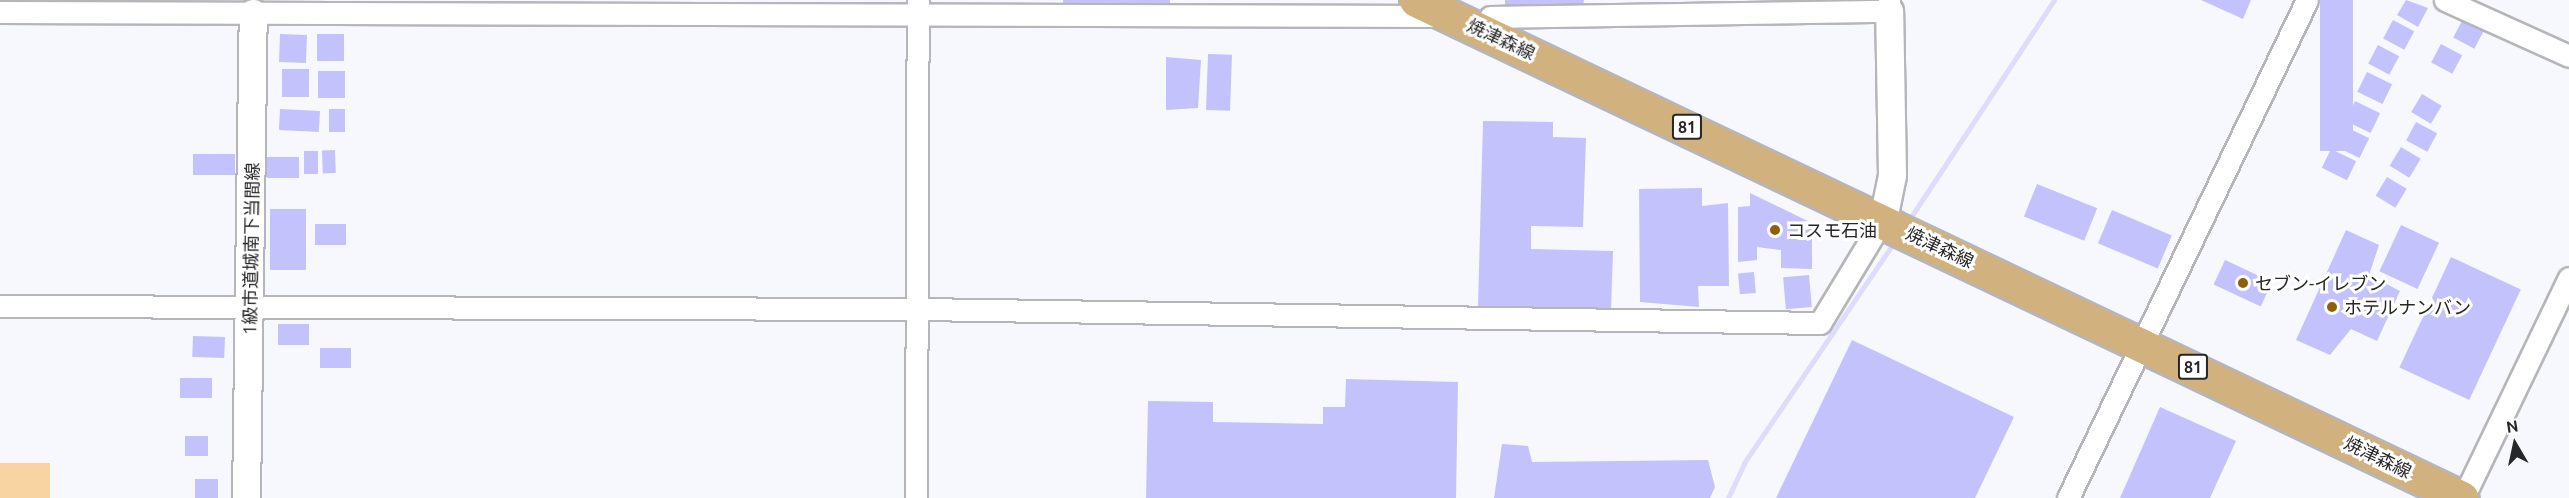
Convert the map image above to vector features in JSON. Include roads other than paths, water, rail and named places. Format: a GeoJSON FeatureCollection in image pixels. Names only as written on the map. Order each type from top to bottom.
{"type":"FeatureCollection","features":[{"type":"Feature","properties":{"kind":"main road","name":"焼津森線"},"geometry":{"type":"LineString","coordinates":[[1416,0],[1449,16],[1490,17],[1882,219],[2463,498]]}},
{"type":"Feature","properties":{"kind":"street"},"geometry":{"type":"LineString","coordinates":[[2068,498],[2307,0]]}},
{"type":"Feature","properties":{"kind":"street"},"geometry":{"type":"LineString","coordinates":[[2445,0],[2569,56]]}},
{"type":"Feature","properties":{"kind":"street"},"geometry":{"type":"LineString","coordinates":[[0,12],[254,6],[918,7],[1449,16]]}},
{"type":"Feature","properties":{"kind":"street","name":"1級市道城南下当間線"},"geometry":{"type":"LineString","coordinates":[[246,498],[254,6]]}},
{"type":"Feature","properties":{"kind":"street"},"geometry":{"type":"LineString","coordinates":[[0,306],[250,310],[919,309],[1820,323],[1882,219],[1892,176],[1889,6],[1490,17]]}},
{"type":"Feature","properties":{"kind":"street"},"geometry":{"type":"LineString","coordinates":[[916,498],[919,309],[918,7]]}},
{"type":"Feature","properties":{"kind":"street"},"geometry":{"type":"LineString","coordinates":[[2463,498],[2569,278]]}},
{"type":"Feature","properties":{"kind":"waterway"},"geometry":{"type":"LineString","coordinates":[[1907,223],[2054,0]]}},
{"type":"Feature","properties":{"kind":"waterway"},"geometry":{"type":"LineString","coordinates":[[1728,498],[1744,463],[1895,241]]}},
{"type":"Feature","properties":{"kind":"place","name":"コスモ石油"},"geometry":{"type":"Point","coordinates":[1775,230]}},
{"type":"Feature","properties":{"kind":"place","name":"セブン-イレブン"},"geometry":{"type":"Point","coordinates":[2243,283]}},
{"type":"Feature","properties":{"kind":"place","name":"ホテルナンバン"},"geometry":{"type":"Point","coordinates":[2332,307]}}]}
